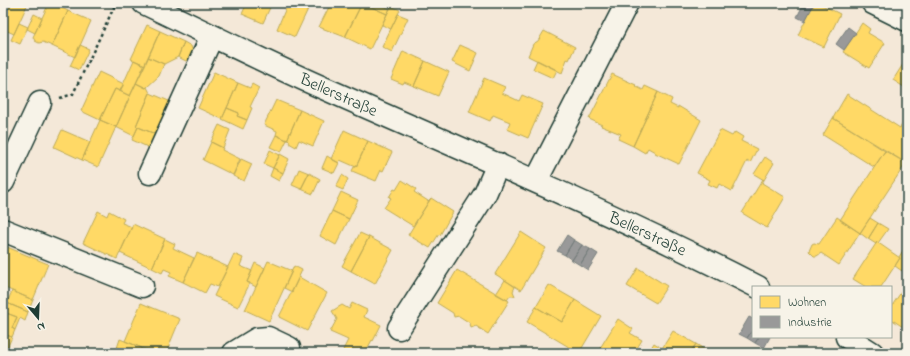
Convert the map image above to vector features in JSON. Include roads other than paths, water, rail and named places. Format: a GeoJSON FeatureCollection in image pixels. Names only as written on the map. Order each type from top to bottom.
{"type":"FeatureCollection","features":[{"type":"Feature","properties":{"kind":"street","name":"Bellerstraße"},"geometry":{"type":"LineString","coordinates":[[144,3],[327,90],[536,181],[695,255],[756,286]]}},
{"type":"Feature","properties":{"kind":"street"},"geometry":{"type":"LineString","coordinates":[[873,3],[907,20]]}},
{"type":"Feature","properties":{"kind":"street"},"geometry":{"type":"LineString","coordinates":[[536,181],[624,8]]}},
{"type":"Feature","properties":{"kind":"street"},"geometry":{"type":"LineString","coordinates":[[150,174],[212,36]]}},
{"type":"Feature","properties":{"kind":"street"},"geometry":{"type":"LineString","coordinates":[[3,182],[40,103]]}},
{"type":"Feature","properties":{"kind":"street"},"geometry":{"type":"LineString","coordinates":[[399,328],[485,194],[498,164]]}},
{"type":"Feature","properties":{"kind":"street"},"geometry":{"type":"LineString","coordinates":[[426,311],[474,236],[474,229],[467,222]]}},
{"type":"Feature","properties":{"kind":"street"},"geometry":{"type":"LineString","coordinates":[[3,230],[142,286]]}},
{"type":"Feature","properties":{"kind":"street"},"geometry":{"type":"LineString","coordinates":[[234,353],[257,339],[268,338],[289,348]]}},
{"type":"Feature","properties":{"kind":"street"},"geometry":{"type":"LineString","coordinates":[[849,338],[872,353]]}}]}
